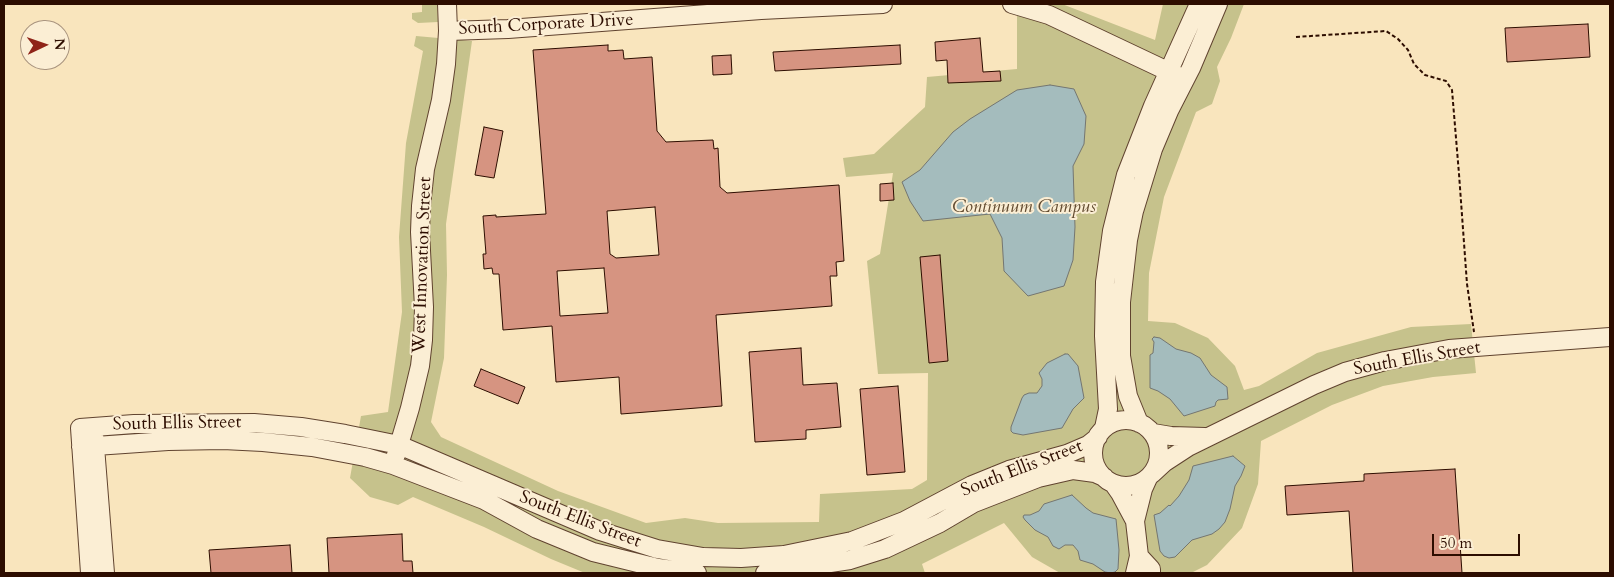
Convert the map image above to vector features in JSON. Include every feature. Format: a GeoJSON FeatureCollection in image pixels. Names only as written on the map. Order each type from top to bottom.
{"type":"FeatureCollection","features":[{"type":"Feature","properties":{"kind":"street","name":"West Innovation Street"},"geometry":{"type":"LineString","coordinates":[[393,465],[420,366],[423,340],[424,307],[420,232],[425,168],[441,100],[446,64],[448,31],[446,4]]}},
{"type":"Feature","properties":{"kind":"street","name":"South Corporate Drive"},"geometry":{"type":"LineString","coordinates":[[448,31],[500,30],[761,10],[883,4]]}},
{"type":"Feature","properties":{"kind":"street"},"geometry":{"type":"LineString","coordinates":[[1012,4],[1049,15],[1186,79]]}},
{"type":"Feature","properties":{"kind":"street"},"geometry":{"type":"LineString","coordinates":[[1135,521],[1120,493],[1097,468],[1094,458],[1094,447],[1108,409],[1104,336],[1105,282],[1112,231],[1126,175],[1153,106],[1199,4]]}},
{"type":"Feature","properties":{"kind":"street"},"geometry":{"type":"LineString","coordinates":[[1151,573],[1150,569],[1137,565],[1135,521],[1143,489],[1157,464],[1159,454],[1158,443],[1130,405],[1126,389],[1121,356],[1121,302],[1124,263],[1134,211],[1153,149],[1218,4]]}},
{"type":"Feature","properties":{"kind":"street","name":"South Ellis Street"},"geometry":{"type":"LineString","coordinates":[[1150,476],[1165,462],[1188,447],[1234,426],[1314,384],[1345,372],[1385,361],[1449,349],[1610,337]]}},
{"type":"Feature","properties":{"kind":"street"},"geometry":{"type":"LineString","coordinates":[[1101,432],[1112,423],[1121,420],[1130,420],[1146,428]]}},
{"type":"Feature","properties":{"kind":"street","name":"South Ellis Street"},"geometry":{"type":"LineString","coordinates":[[697,573],[658,568],[594,552],[537,529],[484,500],[393,465],[365,457],[312,447],[223,440],[88,446],[87,427],[254,423],[306,428],[399,445],[600,532],[657,548],[702,557],[741,558],[784,555],[852,541],[904,521],[972,485],[1009,470],[1067,454],[1088,445],[1101,432]]}},
{"type":"Feature","properties":{"kind":"street","name":"South Ellis Street"},"geometry":{"type":"LineString","coordinates":[[1146,428],[1171,436],[1208,437]]}},
{"type":"Feature","properties":{"kind":"street"},"geometry":{"type":"LineString","coordinates":[[88,446],[90,573]]}},
{"type":"Feature","properties":{"kind":"street"},"geometry":{"type":"LineString","coordinates":[[88,446],[104,573]]}},
{"type":"Feature","properties":{"kind":"street","name":"South Ellis Street"},"geometry":{"type":"LineString","coordinates":[[765,573],[850,560],[885,549],[940,523],[974,503],[1038,478],[1073,470],[1095,473],[1108,480]]}},
{"type":"Feature","properties":{"kind":"street"},"geometry":{"type":"LineString","coordinates":[[1108,480],[1122,486],[1131,486],[1140,483],[1150,476]]}},
{"type":"Feature","properties":{"kind":"path"},"geometry":{"type":"LineString","coordinates":[[1296,37],[1386,31],[1398,39],[1408,50],[1414,64],[1426,75],[1446,81],[1452,90],[1467,284],[1476,346]]}},
{"type":"Feature","properties":{"kind":"green space"},"geometry":{"type":"Polygon","coordinates":[[[422,4],[437,4],[438,22],[418,23],[412,19],[412,13],[422,12],[422,4]]]}},
{"type":"Feature","properties":{"kind":"green space","name":"Continuum Campus"},"geometry":{"type":"Polygon","coordinates":[[[1017,4],[1062,4],[1155,40],[1163,4],[1244,4],[1217,67],[1220,81],[1212,104],[1196,112],[1164,197],[1149,273],[1148,321],[1175,323],[1208,338],[1235,366],[1244,390],[1259,386],[1317,353],[1411,327],[1471,324],[1476,373],[1433,377],[1383,386],[1332,405],[1261,441],[1258,484],[1242,528],[1207,565],[1191,573],[1060,573],[1032,557],[1004,523],[922,564],[925,573],[585,573],[413,497],[398,505],[370,497],[350,478],[361,416],[388,412],[402,312],[399,237],[406,143],[423,51],[414,46],[416,36],[472,41],[446,224],[447,275],[444,358],[431,422],[441,437],[558,491],[646,523],[685,518],[718,523],[819,522],[820,494],[912,489],[927,480],[928,373],[878,374],[867,261],[880,254],[893,173],[846,177],[843,158],[874,154],[925,107],[927,77],[1017,69],[1017,4]]]}},
{"type":"Feature","properties":{"kind":"water"},"geometry":{"type":"Polygon","coordinates":[[[1050,85],[1074,89],[1086,116],[1084,144],[1073,166],[1075,227],[1073,260],[1064,286],[1028,296],[1004,271],[1002,238],[990,214],[923,221],[910,201],[902,182],[920,170],[953,132],[970,119],[1017,90],[1050,85]]]}},
{"type":"Feature","properties":{"kind":"water"},"geometry":{"type":"Polygon","coordinates":[[[1154,337],[1160,338],[1176,349],[1191,353],[1200,358],[1211,375],[1227,387],[1228,399],[1218,400],[1215,406],[1184,416],[1170,399],[1150,388],[1150,355],[1153,353],[1154,342],[1152,339],[1154,337]]]}},
{"type":"Feature","properties":{"kind":"water"},"geometry":{"type":"Polygon","coordinates":[[[1068,354],[1078,366],[1084,398],[1073,409],[1062,428],[1023,435],[1013,433],[1011,427],[1022,398],[1029,393],[1037,393],[1042,386],[1042,379],[1039,373],[1047,363],[1068,354]]]}},
{"type":"Feature","properties":{"kind":"water"},"geometry":{"type":"Polygon","coordinates":[[[1233,456],[1245,466],[1235,486],[1225,522],[1212,534],[1192,540],[1175,557],[1169,558],[1164,556],[1160,551],[1154,515],[1170,506],[1179,496],[1189,480],[1193,466],[1233,456]]]}},
{"type":"Feature","properties":{"kind":"water"},"geometry":{"type":"Polygon","coordinates":[[[1072,495],[1093,513],[1116,519],[1119,550],[1118,569],[1115,572],[1105,572],[1093,564],[1080,560],[1078,551],[1073,545],[1065,545],[1059,549],[1053,546],[1048,537],[1035,530],[1023,517],[1024,515],[1030,515],[1039,511],[1044,504],[1072,495]]]}},
{"type":"Feature","properties":{"kind":"building"},"geometry":{"type":"Polygon","coordinates":[[[1588,24],[1590,57],[1507,62],[1505,28],[1588,24]]]}},
{"type":"Feature","properties":{"kind":"building"},"geometry":{"type":"Polygon","coordinates":[[[980,38],[983,72],[1000,71],[1001,81],[948,83],[947,60],[936,61],[935,42],[980,38]]]}},
{"type":"Feature","properties":{"kind":"building"},"geometry":{"type":"Polygon","coordinates":[[[608,45],[608,51],[623,50],[624,59],[652,57],[657,131],[666,142],[713,140],[714,149],[718,148],[720,187],[727,193],[839,185],[844,261],[836,262],[837,276],[830,276],[832,306],[716,315],[722,406],[621,414],[619,377],[556,382],[552,326],[503,330],[499,274],[493,274],[492,268],[484,269],[483,254],[486,254],[483,216],[546,214],[533,50],[608,45]],[[655,207],[607,211],[610,254],[616,258],[659,255],[655,207]],[[604,268],[557,271],[560,316],[608,313],[604,268]]]}},
{"type":"Feature","properties":{"kind":"building"},"geometry":{"type":"Polygon","coordinates":[[[900,45],[901,64],[775,71],[773,52],[900,45]]]}},
{"type":"Feature","properties":{"kind":"building"},"geometry":{"type":"Polygon","coordinates":[[[731,55],[732,74],[713,75],[712,56],[731,55]]]}},
{"type":"Feature","properties":{"kind":"building"},"geometry":{"type":"Polygon","coordinates":[[[484,127],[503,131],[494,178],[475,175],[484,127]]]}},
{"type":"Feature","properties":{"kind":"building"},"geometry":{"type":"Polygon","coordinates":[[[893,183],[894,200],[880,201],[880,184],[893,183]]]}},
{"type":"Feature","properties":{"kind":"building"},"geometry":{"type":"Polygon","coordinates":[[[940,255],[948,361],[929,363],[920,257],[940,255]]]}},
{"type":"Feature","properties":{"kind":"building"},"geometry":{"type":"Polygon","coordinates":[[[801,348],[803,385],[837,383],[841,427],[806,430],[806,439],[755,442],[749,352],[801,348]]]}},
{"type":"Feature","properties":{"kind":"building"},"geometry":{"type":"Polygon","coordinates":[[[481,369],[525,387],[518,404],[474,386],[481,369]]]}},
{"type":"Feature","properties":{"kind":"building"},"geometry":{"type":"Polygon","coordinates":[[[898,386],[905,472],[867,475],[860,389],[898,386]]]}},
{"type":"Feature","properties":{"kind":"building"},"geometry":{"type":"Polygon","coordinates":[[[1455,469],[1462,573],[1353,573],[1349,511],[1287,515],[1285,486],[1364,481],[1364,474],[1455,469]]]}},
{"type":"Feature","properties":{"kind":"building"},"geometry":{"type":"Polygon","coordinates":[[[402,534],[403,561],[412,561],[413,573],[329,573],[327,538],[402,534]]]}},
{"type":"Feature","properties":{"kind":"building"},"geometry":{"type":"Polygon","coordinates":[[[290,545],[292,573],[211,573],[209,550],[290,545]]]}}]}
